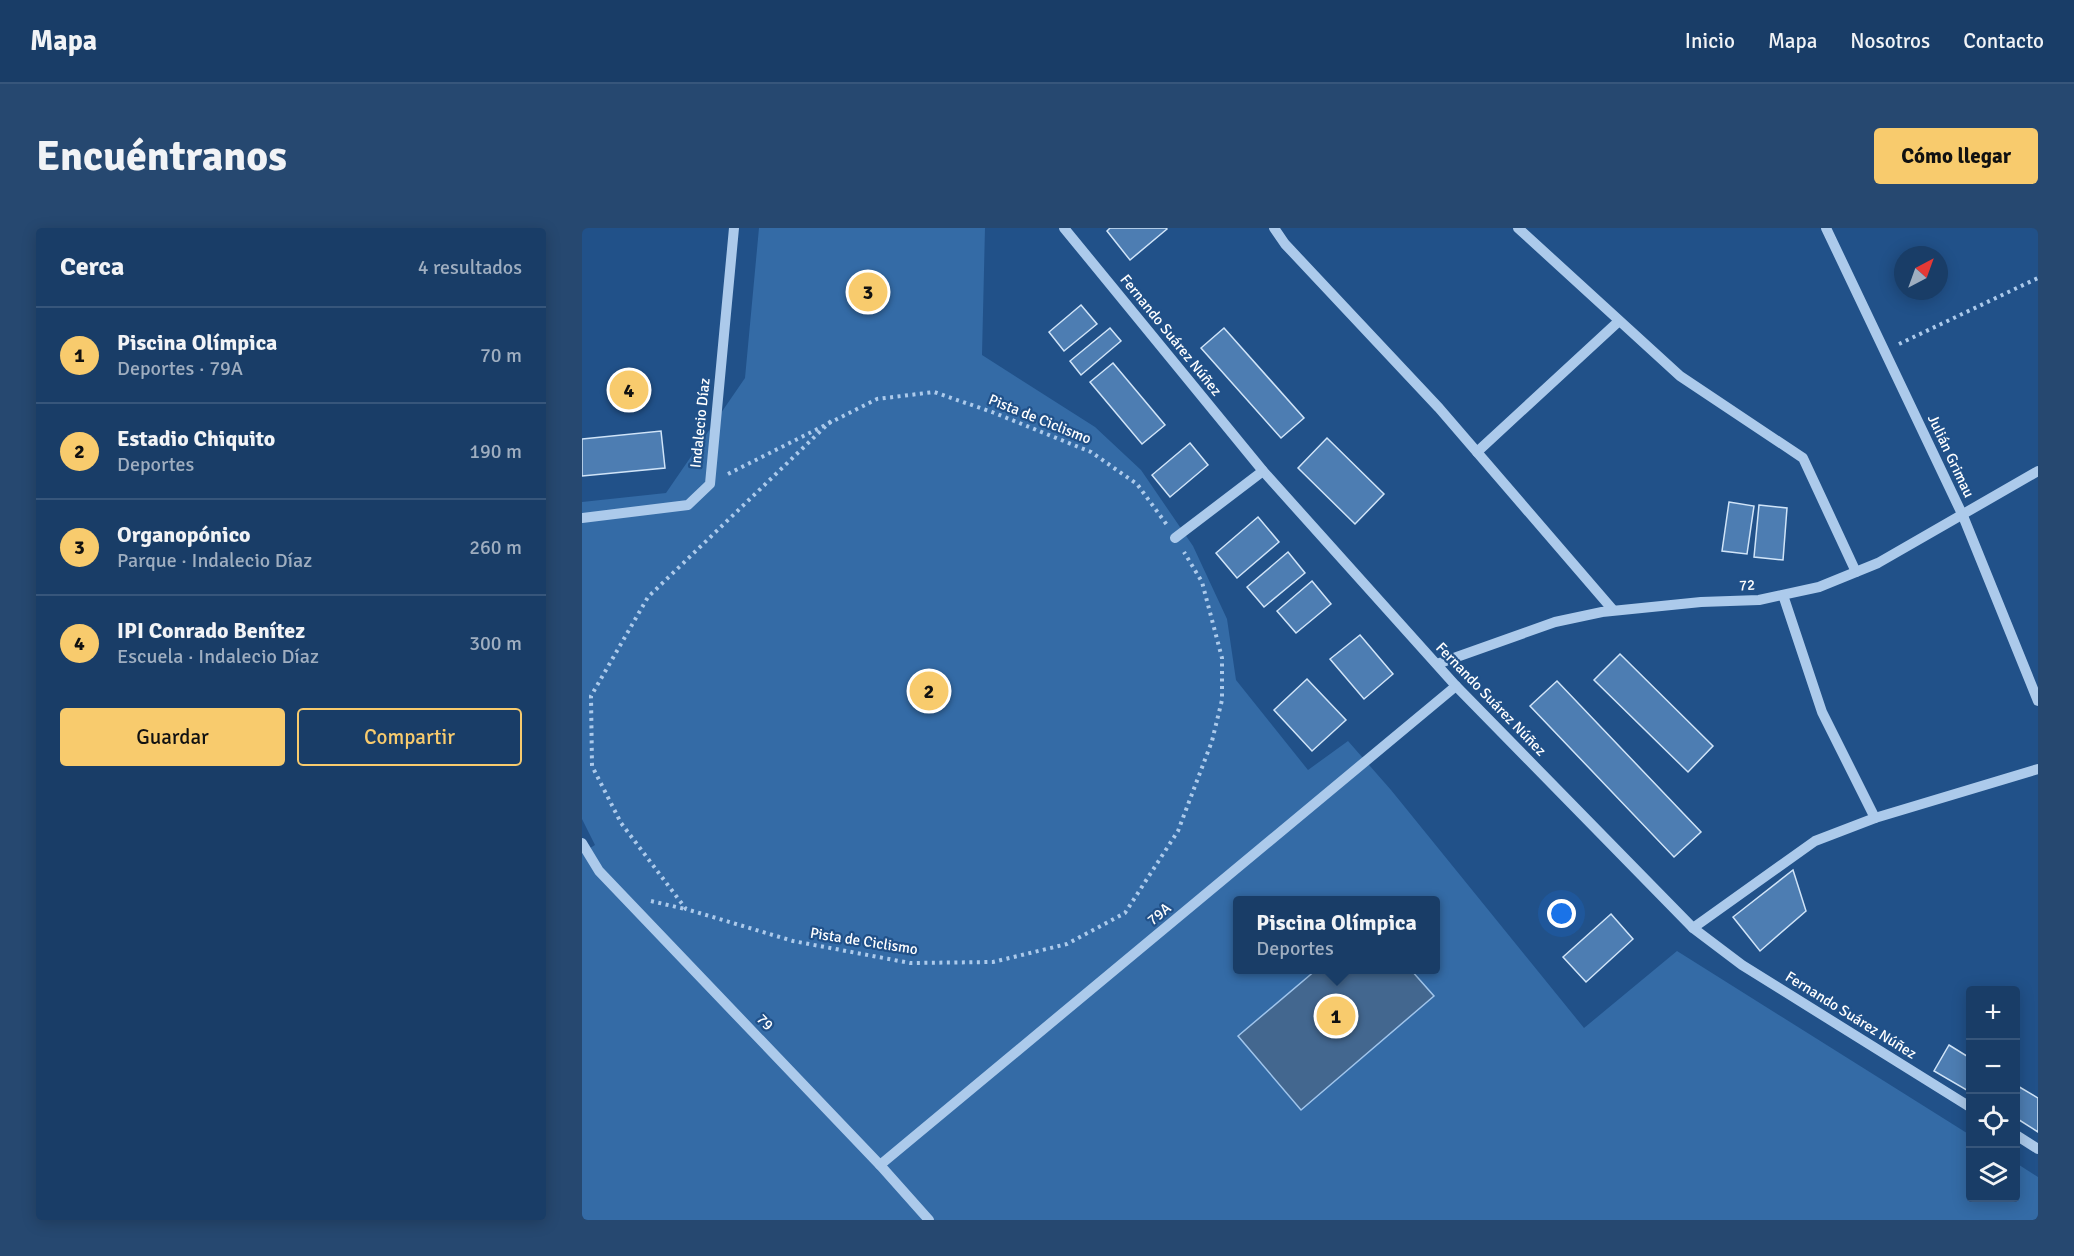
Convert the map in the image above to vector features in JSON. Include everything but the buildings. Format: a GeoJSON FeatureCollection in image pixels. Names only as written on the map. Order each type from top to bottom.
{"type":"FeatureCollection","features":[{"type":"Feature","properties":{"kind":"street","name":"Indalecio Díaz"},"geometry":{"type":"LineString","coordinates":[[582,518],[688,505],[710,484],[734,228]]}},
{"type":"Feature","properties":{"kind":"street","name":"Fernando Suárez Núñez"},"geometry":{"type":"LineString","coordinates":[[1064,228],[1263,471],[1456,686],[1694,928],[1742,965],[1966,1104]]}},
{"type":"Feature","properties":{"kind":"street"},"geometry":{"type":"LineString","coordinates":[[1274,228],[1285,244],[1439,408],[1613,610]]}},
{"type":"Feature","properties":{"kind":"street"},"geometry":{"type":"LineString","coordinates":[[1518,228],[1680,376],[1803,458],[1856,572]]}},
{"type":"Feature","properties":{"kind":"street","name":"Julián Grimau"},"geometry":{"type":"LineString","coordinates":[[1826,228],[1963,516],[2038,701]]}},
{"type":"Feature","properties":{"kind":"street"},"geometry":{"type":"LineString","coordinates":[[1477,452],[1619,321]]}},
{"type":"Feature","properties":{"kind":"street"},"geometry":{"type":"LineString","coordinates":[[1175,538],[1263,471]]}},
{"type":"Feature","properties":{"kind":"street","name":"72"},"geometry":{"type":"LineString","coordinates":[[1437,664],[1555,622],[1613,610],[1701,602],[1759,600],[1819,587],[1878,563],[2038,471]]}},
{"type":"Feature","properties":{"kind":"street"},"geometry":{"type":"LineString","coordinates":[[1783,595],[1822,712],[1875,818]]}},
{"type":"Feature","properties":{"kind":"street","name":"79A"},"geometry":{"type":"LineString","coordinates":[[880,1165],[1456,686]]}},
{"type":"Feature","properties":{"kind":"street"},"geometry":{"type":"LineString","coordinates":[[1694,928],[1815,841],[1875,818],[2038,769]]}},
{"type":"Feature","properties":{"kind":"street","name":"79"},"geometry":{"type":"LineString","coordinates":[[582,843],[599,871],[880,1165],[929,1220]]}},
{"type":"Feature","properties":{"kind":"street"},"geometry":{"type":"LineString","coordinates":[[2020,1138],[2038,1149]]}},
{"type":"Feature","properties":{"kind":"path"},"geometry":{"type":"LineString","coordinates":[[1884,351],[2038,278]]}},
{"type":"Feature","properties":{"kind":"path","name":"Pista de Ciclismo"},"geometry":{"type":"LineString","coordinates":[[710,484],[831,421],[878,399],[934,392],[992,412],[1091,453],[1137,484],[1175,538],[1202,582],[1222,658],[1222,700],[1212,741],[1178,831],[1125,913],[1067,944],[993,962],[910,963],[793,941],[686,909],[621,823],[592,766],[591,696],[648,597],[831,421]]}},
{"type":"Feature","properties":{"kind":"shaded area"},"geometry":{"type":"Polygon","coordinates":[[[759,228],[985,228],[982,355],[1095,427],[1141,470],[1193,546],[1227,619],[1236,680],[1308,770],[1348,741],[1391,790],[1584,1028],[1677,951],[1966,1132],[1966,1202],[2020,1202],[2020,1166],[2038,1177],[2038,1220],[582,1220],[582,853],[595,845],[582,819],[582,502],[666,493],[745,378],[759,228]]]}},
{"type":"Feature","properties":{"kind":"shaded area"},"geometry":{"type":"Polygon","coordinates":[[[1311,974],[1415,974],[1434,996],[1301,1110],[1238,1036],[1311,974]]]}},
{"type":"Feature","properties":{"kind":"place","name":"Organopónico"},"geometry":{"type":"Point","coordinates":[868,292]}},
{"type":"Feature","properties":{"kind":"place","name":"IPI Conrado Benítez"},"geometry":{"type":"Point","coordinates":[629,390]}},
{"type":"Feature","properties":{"kind":"place","name":"Estadio Chiquito"},"geometry":{"type":"Point","coordinates":[929,691]}},
{"type":"Feature","properties":{"kind":"place","name":"Piscina Olímpica"},"geometry":{"type":"Point","coordinates":[1336,1016]}}]}
